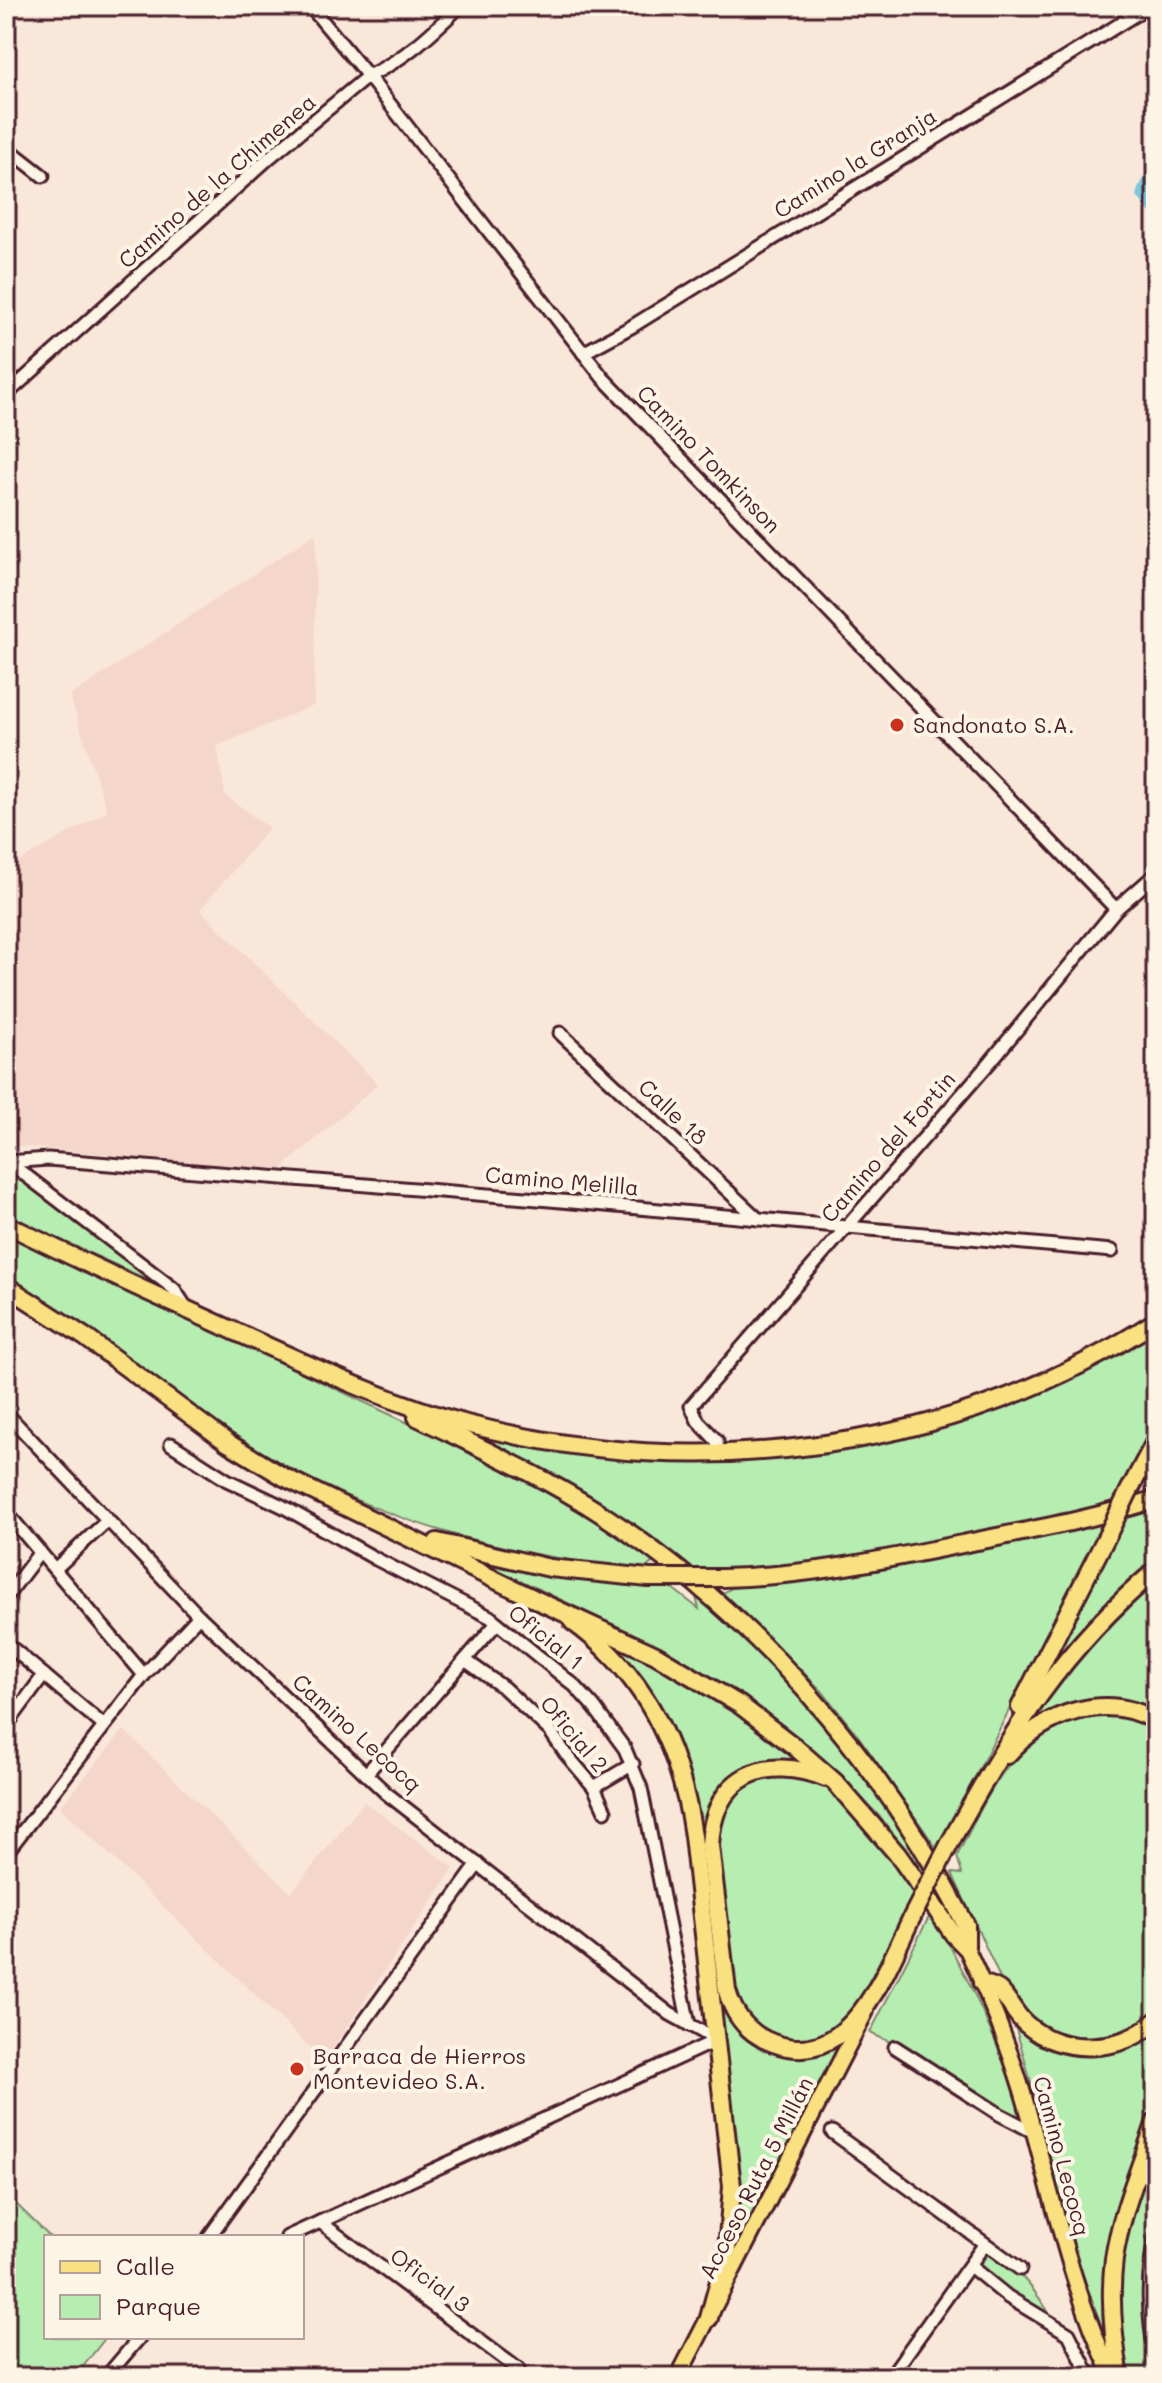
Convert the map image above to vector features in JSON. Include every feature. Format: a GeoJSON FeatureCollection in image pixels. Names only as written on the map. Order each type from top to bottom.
{"type":"FeatureCollection","features":[{"type":"Feature","properties":{"kind":"highway"},"geometry":{"type":"LineString","coordinates":[[6,1224],[351,1384],[561,1490],[597,1511],[671,1563],[724,1607],[783,1665],[817,1702],[885,1789],[966,1925],[966,1947]]}},
{"type":"Feature","properties":{"kind":"highway"},"geometry":{"type":"LineString","coordinates":[[6,1286],[85,1337],[228,1443],[284,1477],[631,1643],[709,1684],[772,1728],[835,1782],[898,1855],[954,1935],[966,1947]]}},
{"type":"Feature","properties":{"kind":"highway"},"geometry":{"type":"LineString","coordinates":[[351,1384],[427,1412],[523,1436],[592,1448],[718,1454],[773,1450],[860,1439],[964,1413],[1071,1368],[1156,1321]]}},
{"type":"Feature","properties":{"kind":"highway"},"geometry":{"type":"LineString","coordinates":[[983,1784],[994,1755],[1156,1440]]}},
{"type":"Feature","properties":{"kind":"highway"},"geometry":{"type":"LineString","coordinates":[[380,1521],[428,1539],[550,1568],[649,1578],[764,1577],[869,1562],[1083,1519],[1156,1499]]}},
{"type":"Feature","properties":{"kind":"highway"},"geometry":{"type":"LineString","coordinates":[[835,1782],[796,1769],[760,1770],[734,1784],[718,1807],[711,1831],[710,1846],[731,2008],[748,2029],[771,2043],[794,2048],[830,2040],[852,2024],[872,2000],[952,1839],[1027,1711],[1107,1615],[1156,1570]]}},
{"type":"Feature","properties":{"kind":"highway"},"geometry":{"type":"LineString","coordinates":[[545,1604],[580,1628],[619,1666],[655,1714],[673,1749],[690,1810],[730,2157],[732,2209],[725,2261],[709,2318]]}},
{"type":"Feature","properties":{"kind":"highway"},"geometry":{"type":"LineString","coordinates":[[983,1784],[1016,1745],[1066,1713],[1095,1707],[1123,1708],[1156,1721]]}},
{"type":"Feature","properties":{"kind":"highway"},"geometry":{"type":"LineString","coordinates":[[982,1983],[999,1989],[1015,2013],[1033,2030],[1061,2043],[1090,2047],[1117,2043],[1132,2039],[1156,2021]]}},
{"type":"Feature","properties":{"kind":"highway"},"geometry":{"type":"LineString","coordinates":[[1120,2377],[1113,2326],[1115,2258],[1130,2196],[1156,2121]]}},
{"type":"Feature","properties":{"kind":"main road","name":"Camino Lecocq"},"geometry":{"type":"LineString","coordinates":[[966,1947],[1010,2052],[1069,2267],[1113,2377]]}},
{"type":"Feature","properties":{"kind":"main road","name":"Acceso Ruta 5 Millán"},"geometry":{"type":"LineString","coordinates":[[678,2377],[872,2000]]}},
{"type":"Feature","properties":{"kind":"street","name":"Camino Tomkinson"},"geometry":{"type":"LineString","coordinates":[[310,6],[583,353],[662,439],[1116,909]]}},
{"type":"Feature","properties":{"kind":"street","name":"Camino de la Chimenea"},"geometry":{"type":"LineString","coordinates":[[6,395],[270,157],[368,76],[402,58],[460,6]]}},
{"type":"Feature","properties":{"kind":"street","name":"Camino la Granja"},"geometry":{"type":"LineString","coordinates":[[583,353],[631,327],[1149,6]]}},
{"type":"Feature","properties":{"kind":"street"},"geometry":{"type":"LineString","coordinates":[[6,147],[43,176]]}},
{"type":"Feature","properties":{"kind":"street","name":"Camino del Fortin"},"geometry":{"type":"LineString","coordinates":[[718,1454],[717,1441],[698,1421],[691,1406],[991,1061],[1116,909],[1156,874]]}},
{"type":"Feature","properties":{"kind":"street","name":"Calle 18"},"geometry":{"type":"LineString","coordinates":[[560,1033],[758,1219]]}},
{"type":"Feature","properties":{"kind":"street","name":"Camino Melilla"},"geometry":{"type":"LineString","coordinates":[[7,1161],[64,1160],[1112,1251]]}},
{"type":"Feature","properties":{"kind":"street","name":"Camino Melilla"},"geometry":{"type":"LineString","coordinates":[[7,1161],[174,1289],[188,1310]]}},
{"type":"Feature","properties":{"kind":"street","name":"Camino Lecocq"},"geometry":{"type":"LineString","coordinates":[[7,1417],[199,1616],[366,1774],[670,2014],[717,2040]]}},
{"type":"Feature","properties":{"kind":"street","name":"Oficial 1"},"geometry":{"type":"LineString","coordinates":[[171,1444],[227,1480],[282,1506],[497,1623],[575,1686],[611,1727],[633,1764],[647,1809],[689,2025]]}},
{"type":"Feature","properties":{"kind":"street"},"geometry":{"type":"LineString","coordinates":[[6,1512],[144,1675]]}},
{"type":"Feature","properties":{"kind":"street"},"geometry":{"type":"LineString","coordinates":[[55,1569],[108,1520]]}},
{"type":"Feature","properties":{"kind":"street"},"geometry":{"type":"LineString","coordinates":[[6,1597],[40,1552]]}},
{"type":"Feature","properties":{"kind":"street"},"geometry":{"type":"LineString","coordinates":[[6,1853],[103,1725],[199,1616]]}},
{"type":"Feature","properties":{"kind":"street"},"geometry":{"type":"LineString","coordinates":[[366,1774],[497,1623]]}},
{"type":"Feature","properties":{"kind":"street"},"geometry":{"type":"LineString","coordinates":[[6,1643],[103,1725]]}},
{"type":"Feature","properties":{"kind":"street","name":"Oficial 2"},"geometry":{"type":"LineString","coordinates":[[465,1660],[504,1688],[540,1721],[594,1787],[605,1811]]}},
{"type":"Feature","properties":{"kind":"street"},"geometry":{"type":"LineString","coordinates":[[6,1726],[44,1675]]}},
{"type":"Feature","properties":{"kind":"street"},"geometry":{"type":"LineString","coordinates":[[594,1787],[633,1764]]}},
{"type":"Feature","properties":{"kind":"street"},"geometry":{"type":"LineString","coordinates":[[210,2235],[478,1864]]}},
{"type":"Feature","properties":{"kind":"street"},"geometry":{"type":"LineString","coordinates":[[291,2235],[717,2040]]}},
{"type":"Feature","properties":{"kind":"street"},"geometry":{"type":"LineString","coordinates":[[895,2047],[999,2114],[1034,2132]]}},
{"type":"Feature","properties":{"kind":"street"},"geometry":{"type":"LineString","coordinates":[[832,2132],[1020,2269]]}},
{"type":"Feature","properties":{"kind":"street","name":"Oficial 3"},"geometry":{"type":"LineString","coordinates":[[320,2222],[515,2373]]}},
{"type":"Feature","properties":{"kind":"street"},"geometry":{"type":"LineString","coordinates":[[1156,2235],[1148,2281],[1150,2327],[1156,2359]]}},
{"type":"Feature","properties":{"kind":"street"},"geometry":{"type":"LineString","coordinates":[[890,2377],[984,2245]]}},
{"type":"Feature","properties":{"kind":"street"},"geometry":{"type":"LineString","coordinates":[[970,2266],[1008,2297],[1069,2334],[1090,2377]]}},
{"type":"Feature","properties":{"kind":"street"},"geometry":{"type":"LineString","coordinates":[[106,2377],[138,2339]]}},
{"type":"Feature","properties":{"kind":"shaded area"},"geometry":{"type":"Polygon","coordinates":[[[316,533],[314,705],[217,746],[225,795],[269,828],[200,910],[378,1084],[280,1170],[6,1145],[6,869],[107,811],[70,696],[316,533]]]}},
{"type":"Feature","properties":{"kind":"shaded area"},"geometry":{"type":"Polygon","coordinates":[[[124,1730],[291,1893],[364,1802],[454,1868],[324,2061],[60,1807],[124,1730]]]}},
{"type":"Feature","properties":{"kind":"green space"},"geometry":{"type":"Polygon","coordinates":[[[6,1167],[18,1179],[162,1286],[6,1215],[6,1167]]]}},
{"type":"Feature","properties":{"kind":"green space"},"geometry":{"type":"Polygon","coordinates":[[[6,1233],[480,1457],[583,1512],[654,1561],[645,1569],[596,1564],[501,1547],[409,1520],[319,1483],[207,1417],[6,1276],[6,1233]]]}},
{"type":"Feature","properties":{"kind":"green space"},"geometry":{"type":"Polygon","coordinates":[[[1156,1330],[1156,1425],[1114,1505],[864,1556],[802,1565],[725,1571],[694,1570],[602,1504],[465,1429],[556,1449],[646,1460],[734,1461],[821,1453],[907,1436],[991,1410],[1074,1374],[1156,1330]]]}},
{"type":"Feature","properties":{"kind":"green space"},"geometry":{"type":"Polygon","coordinates":[[[1156,1508],[1156,1564],[1018,1722],[1123,1518],[1156,1508]]]}},
{"type":"Feature","properties":{"kind":"green space"},"geometry":{"type":"Polygon","coordinates":[[[1104,1523],[938,1850],[859,1737],[822,1691],[723,1593],[732,1588],[840,1577],[1104,1523]]]}},
{"type":"Feature","properties":{"kind":"green space"},"geometry":{"type":"Polygon","coordinates":[[[478,1560],[576,1580],[672,1588],[699,1609],[696,1597],[702,1599],[774,1667],[835,1734],[905,1835],[954,1912],[957,1925],[948,1919],[916,1862],[879,1816],[828,1763],[786,1728],[716,1679],[666,1650],[478,1560]]]}},
{"type":"Feature","properties":{"kind":"green space"},"geometry":{"type":"Polygon","coordinates":[[[1156,1576],[1156,1716],[1137,1706],[1024,1727],[1067,1667],[1156,1576]]]}},
{"type":"Feature","properties":{"kind":"green space"},"geometry":{"type":"Polygon","coordinates":[[[601,1634],[698,1683],[806,1764],[789,1761],[714,1803],[722,1993],[756,2042],[839,2042],[826,2074],[732,2256],[711,1937],[696,1803],[679,1747],[656,1703],[601,1634]]]}},
{"type":"Feature","properties":{"kind":"green space"},"geometry":{"type":"Polygon","coordinates":[[[1123,1714],[1156,1729],[1156,2011],[1120,2035],[1086,2040],[1049,2033],[1010,2000],[952,1873],[962,1874],[957,1856],[989,1794],[1016,1756],[1033,1739],[1051,1726],[1073,1717],[1123,1714]]]}},
{"type":"Feature","properties":{"kind":"green space"},"geometry":{"type":"Polygon","coordinates":[[[770,1771],[820,1781],[893,1857],[918,1889],[848,2021],[824,2038],[787,2042],[756,2029],[735,2001],[715,1837],[728,1796],[770,1771]]]}},
{"type":"Feature","properties":{"kind":"green space"},"geometry":{"type":"Polygon","coordinates":[[[931,1913],[971,1986],[1003,2060],[1021,2113],[1012,2119],[897,2045],[870,2033],[931,1913]]]}},
{"type":"Feature","properties":{"kind":"green space"},"geometry":{"type":"Polygon","coordinates":[[[1015,2026],[1031,2038],[1065,2050],[1156,2028],[1156,2098],[1133,2165],[1107,2339],[1067,2223],[1015,2026]]]}},
{"type":"Feature","properties":{"kind":"green space"},"geometry":{"type":"Polygon","coordinates":[[[1156,2136],[1156,2216],[1144,2293],[1146,2325],[1156,2377],[1128,2377],[1117,2307],[1121,2246],[1156,2136]]]}},
{"type":"Feature","properties":{"kind":"green space"},"geometry":{"type":"Polygon","coordinates":[[[6,2194],[48,2235],[44,2235],[44,2339],[104,2339],[75,2377],[6,2377],[6,2194]]]}},
{"type":"Feature","properties":{"kind":"green space"},"geometry":{"type":"Polygon","coordinates":[[[988,2254],[1018,2273],[1054,2321],[1000,2286],[979,2267],[988,2254]]]}},
{"type":"Feature","properties":{"kind":"waterway"},"geometry":{"type":"LineString","coordinates":[[1156,175],[1146,193],[1156,206]]}},
{"type":"Feature","properties":{"kind":"place","name":"Sandonato S.A."},"geometry":{"type":"Point","coordinates":[897,725]}},
{"type":"Feature","properties":{"kind":"place","name":"Barraca de Hierros Montevideo S.A."},"geometry":{"type":"Point","coordinates":[297,2069]}}]}
